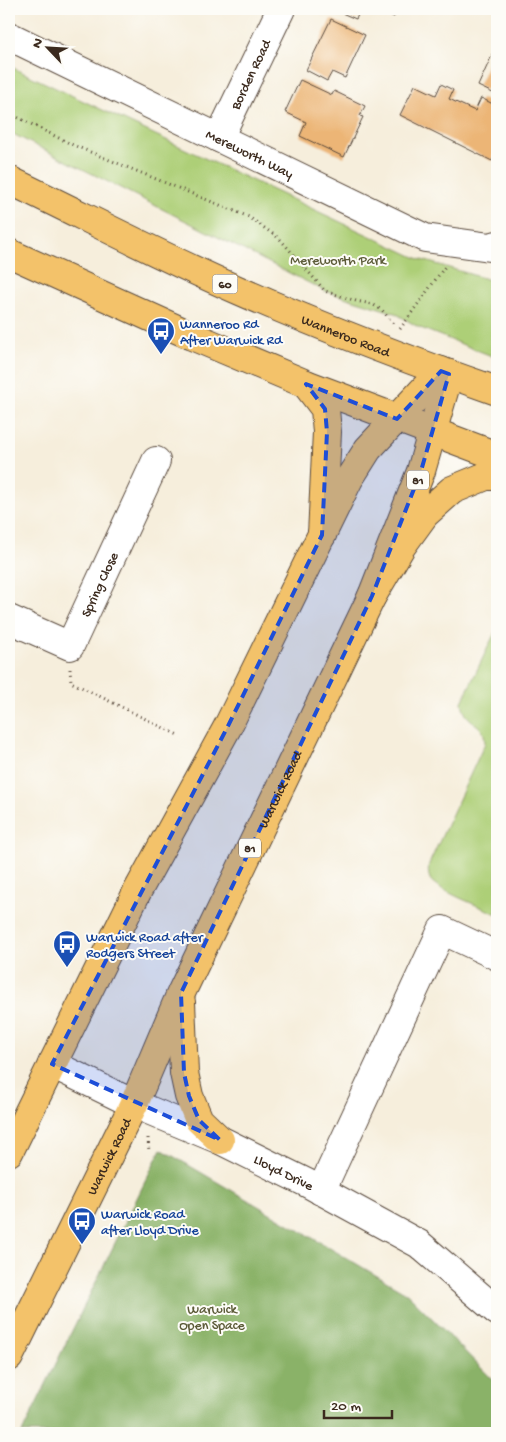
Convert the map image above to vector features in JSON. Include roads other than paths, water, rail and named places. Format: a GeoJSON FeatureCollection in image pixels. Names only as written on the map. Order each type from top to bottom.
{"type":"FeatureCollection","features":[{"type":"Feature","properties":{"kind":"main road","name":"Wanneroo Road"},"geometry":{"type":"LineString","coordinates":[[9,180],[240,291],[390,352],[497,391]]}},
{"type":"Feature","properties":{"kind":"main road"},"geometry":{"type":"LineString","coordinates":[[9,253],[192,336],[306,384],[497,456]]}},
{"type":"Feature","properties":{"kind":"main road"},"geometry":{"type":"LineString","coordinates":[[9,1152],[137,892],[227,728],[349,479],[368,449],[445,372]]}},
{"type":"Feature","properties":{"kind":"main road","name":"Warwick Road"},"geometry":{"type":"LineString","coordinates":[[9,1357],[134,1104],[181,993],[372,596],[421,471],[433,432],[445,372]]}},
{"type":"Feature","properties":{"kind":"main road"},"geometry":{"type":"LineString","coordinates":[[306,384],[325,409],[326,417],[327,432],[322,535]]}},
{"type":"Feature","properties":{"kind":"main road"},"geometry":{"type":"LineString","coordinates":[[372,596],[425,514],[452,490],[486,476],[497,476]]}},
{"type":"Feature","properties":{"kind":"main road"},"geometry":{"type":"LineString","coordinates":[[181,993],[184,1073],[189,1096],[199,1120],[220,1140]]}},
{"type":"Feature","properties":{"kind":"street","name":"Borden Road"},"geometry":{"type":"LineString","coordinates":[[218,138],[281,9]]}},
{"type":"Feature","properties":{"kind":"street","name":"Mereworth Way"},"geometry":{"type":"LineString","coordinates":[[9,36],[425,238],[490,247],[497,245]]}},
{"type":"Feature","properties":{"kind":"street","name":"Spring Close"},"geometry":{"type":"LineString","coordinates":[[9,619],[70,646],[156,461]]}},
{"type":"Feature","properties":{"kind":"street"},"geometry":{"type":"LineString","coordinates":[[320,1191],[442,930],[497,956]]}},
{"type":"Feature","properties":{"kind":"street","name":"Lloyd Drive"},"geometry":{"type":"LineString","coordinates":[[52,1064],[134,1104],[220,1140],[419,1244],[497,1311]]}},
{"type":"Feature","properties":{"kind":"place","name":"Wanneroo Rd After Warwick Rd"},"geometry":{"type":"Point","coordinates":[161,355]}},
{"type":"Feature","properties":{"kind":"place","name":"Warwick Road after Rodgers Street"},"geometry":{"type":"Point","coordinates":[67,968]}},
{"type":"Feature","properties":{"kind":"place","name":"Warwick Road after Lloyd Drive"},"geometry":{"type":"Point","coordinates":[82,1245]}},
{"type":"Feature","properties":{"kind":"park label","name":"Mereworth Park"},"geometry":{"type":"Point","coordinates":[338,259]}},
{"type":"Feature","properties":{"kind":"park label","name":"Warwick Open Space"},"geometry":{"type":"Point","coordinates":[212,1316]}}]}
